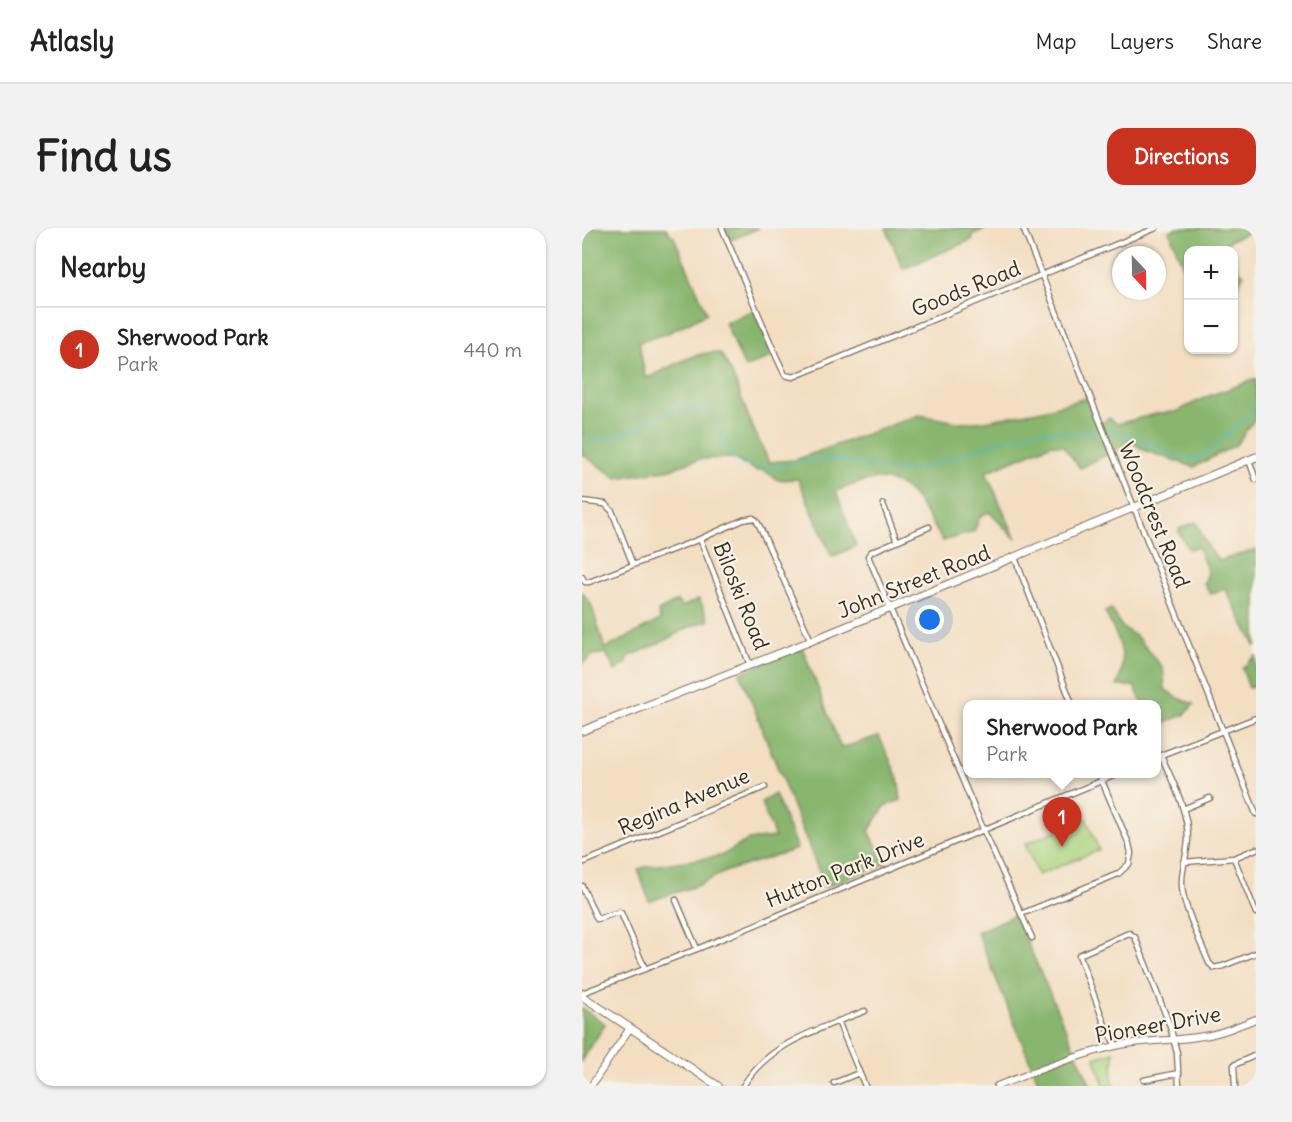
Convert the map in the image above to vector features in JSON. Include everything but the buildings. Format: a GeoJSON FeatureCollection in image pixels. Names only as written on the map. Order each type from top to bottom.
{"type":"FeatureCollection","features":[{"type":"Feature","properties":{"kind":"main road","name":"John Street Road"},"geometry":{"type":"LineString","coordinates":[[582,731],[890,610],[1132,507],[1252,459]]}},
{"type":"Feature","properties":{"kind":"main road"},"geometry":{"type":"LineString","coordinates":[[582,995],[718,1086]]}},
{"type":"Feature","properties":{"kind":"street","name":"Goods Road"},"geometry":{"type":"LineString","coordinates":[[722,228],[776,356],[787,376],[792,377],[1156,228]]}},
{"type":"Feature","properties":{"kind":"street","name":"Woodcrest Road"},"geometry":{"type":"LineString","coordinates":[[1023,228],[1256,814]]}},
{"type":"Feature","properties":{"kind":"street"},"geometry":{"type":"LineString","coordinates":[[1252,459],[1256,480]]}},
{"type":"Feature","properties":{"kind":"street"},"geometry":{"type":"LineString","coordinates":[[582,501],[605,504],[612,511],[633,565]]}},
{"type":"Feature","properties":{"kind":"street"},"geometry":{"type":"LineString","coordinates":[[883,504],[897,541]]}},
{"type":"Feature","properties":{"kind":"street"},"geometry":{"type":"LineString","coordinates":[[582,577],[585,582],[749,518],[756,520],[760,527],[811,642]]}},
{"type":"Feature","properties":{"kind":"street"},"geometry":{"type":"LineString","coordinates":[[929,527],[871,552],[868,556],[984,831],[1032,938]]}},
{"type":"Feature","properties":{"kind":"street","name":"Biloski Road"},"geometry":{"type":"LineString","coordinates":[[700,539],[750,665]]}},
{"type":"Feature","properties":{"kind":"street"},"geometry":{"type":"LineString","coordinates":[[1016,558],[1070,700]]}},
{"type":"Feature","properties":{"kind":"street"},"geometry":{"type":"LineString","coordinates":[[1161,755],[1256,718]]}},
{"type":"Feature","properties":{"kind":"street"},"geometry":{"type":"LineString","coordinates":[[1161,760],[1183,809],[1188,836],[1182,872],[1183,892],[1210,965],[1214,968],[1223,966],[1256,952]]}},
{"type":"Feature","properties":{"kind":"street","name":"Hutton Park Drive"},"geometry":{"type":"LineString","coordinates":[[582,995],[984,831],[1107,778]]}},
{"type":"Feature","properties":{"kind":"street"},"geometry":{"type":"LineString","coordinates":[[1022,914],[1118,874],[1129,864],[1131,853],[1129,844],[1102,780]]}},
{"type":"Feature","properties":{"kind":"street","name":"Regina Avenue"},"geometry":{"type":"LineString","coordinates":[[582,863],[765,787]]}},
{"type":"Feature","properties":{"kind":"street"},"geometry":{"type":"LineString","coordinates":[[1183,809],[1210,798]]}},
{"type":"Feature","properties":{"kind":"street"},"geometry":{"type":"LineString","coordinates":[[1184,862],[1234,858],[1256,849]]}},
{"type":"Feature","properties":{"kind":"street"},"geometry":{"type":"LineString","coordinates":[[1234,858],[1256,913]]}},
{"type":"Feature","properties":{"kind":"street"},"geometry":{"type":"LineString","coordinates":[[582,886],[597,919],[621,913],[645,969]]}},
{"type":"Feature","properties":{"kind":"street"},"geometry":{"type":"LineString","coordinates":[[676,900],[697,949]]}},
{"type":"Feature","properties":{"kind":"street"},"geometry":{"type":"LineString","coordinates":[[1116,1046],[1105,1025],[1079,955],[1129,933],[1134,937],[1170,1026],[1179,1073],[1179,1086]]}},
{"type":"Feature","properties":{"kind":"street"},"geometry":{"type":"LineString","coordinates":[[743,1086],[751,1072],[774,1052],[838,1021],[865,1011]]}},
{"type":"Feature","properties":{"kind":"street","name":"Pioneer Drive"},"geometry":{"type":"LineString","coordinates":[[997,1086],[1116,1046],[1221,1033],[1256,1018]]}},
{"type":"Feature","properties":{"kind":"street"},"geometry":{"type":"LineString","coordinates":[[838,1021],[865,1086]]}},
{"type":"Feature","properties":{"kind":"street"},"geometry":{"type":"LineString","coordinates":[[591,1086],[630,1028]]}},
{"type":"Feature","properties":{"kind":"street"},"geometry":{"type":"LineString","coordinates":[[1235,1086],[1234,1065],[1256,1056]]}},
{"type":"Feature","properties":{"kind":"street"},"geometry":{"type":"LineString","coordinates":[[834,1083],[859,1073]]}},
{"type":"Feature","properties":{"kind":"street"},"geometry":{"type":"LineString","coordinates":[[1144,1080],[1179,1073]]}},
{"type":"Feature","properties":{"kind":"green space"},"geometry":{"type":"Polygon","coordinates":[[[582,228],[666,228],[674,237],[707,313],[668,333],[639,342],[645,377],[650,377],[694,356],[712,352],[720,353],[733,377],[769,462],[795,460],[919,415],[963,423],[985,421],[1043,410],[1087,398],[1098,426],[1109,418],[1117,424],[1159,413],[1176,412],[1206,397],[1256,379],[1256,417],[1236,445],[1194,467],[1146,451],[1131,442],[1080,468],[1063,446],[1052,444],[986,472],[1016,539],[989,512],[980,516],[974,532],[943,541],[924,510],[909,492],[889,481],[868,480],[836,491],[856,546],[832,557],[798,479],[778,480],[763,470],[757,471],[733,458],[699,459],[671,469],[617,478],[582,454],[582,228]]]}},
{"type":"Feature","properties":{"kind":"green space"},"geometry":{"type":"Polygon","coordinates":[[[726,228],[759,228],[731,240],[726,228]]]}},
{"type":"Feature","properties":{"kind":"green space"},"geometry":{"type":"Polygon","coordinates":[[[886,228],[987,228],[972,235],[973,239],[903,269],[886,228]]]}},
{"type":"Feature","properties":{"kind":"green space"},"geometry":{"type":"Polygon","coordinates":[[[1177,228],[1253,228],[1227,242],[1228,246],[1184,246],[1184,269],[1169,231],[1177,228]]]}},
{"type":"Feature","properties":{"kind":"green space"},"geometry":{"type":"Polygon","coordinates":[[[1238,268],[1244,274],[1238,285],[1238,268]]]}},
{"type":"Feature","properties":{"kind":"green space"},"geometry":{"type":"Polygon","coordinates":[[[754,310],[773,356],[745,368],[725,323],[754,310]]]}},
{"type":"Feature","properties":{"kind":"green space"},"geometry":{"type":"Polygon","coordinates":[[[1196,522],[1209,548],[1219,561],[1256,549],[1256,647],[1225,589],[1210,594],[1204,583],[1208,573],[1198,547],[1188,549],[1179,532],[1179,529],[1196,522]]]}},
{"type":"Feature","properties":{"kind":"green space"},"geometry":{"type":"Polygon","coordinates":[[[582,592],[591,604],[605,649],[660,620],[658,611],[677,601],[682,607],[699,599],[709,620],[689,627],[628,657],[627,663],[615,671],[606,653],[593,655],[582,664],[582,592]]]}},
{"type":"Feature","properties":{"kind":"green space"},"geometry":{"type":"Polygon","coordinates":[[[1111,609],[1122,627],[1137,637],[1163,668],[1165,689],[1176,697],[1194,704],[1184,715],[1161,724],[1161,700],[1141,700],[1134,686],[1117,686],[1121,675],[1121,648],[1105,612],[1111,609]]]}},
{"type":"Feature","properties":{"kind":"green space"},"geometry":{"type":"Polygon","coordinates":[[[802,647],[841,748],[879,736],[898,778],[901,800],[885,806],[869,831],[885,864],[825,887],[740,673],[802,647]]]}},
{"type":"Feature","properties":{"kind":"green space"},"geometry":{"type":"Polygon","coordinates":[[[1256,656],[1256,686],[1249,688],[1242,668],[1256,656]]]}},
{"type":"Feature","properties":{"kind":"green space"},"geometry":{"type":"Polygon","coordinates":[[[775,794],[797,849],[727,871],[696,886],[649,901],[638,869],[721,856],[748,840],[775,837],[761,802],[775,794]]]}},
{"type":"Feature","properties":{"kind":"green space"},"geometry":{"type":"Polygon","coordinates":[[[1086,818],[1099,850],[1038,875],[1025,844],[1086,818]]]}},
{"type":"Feature","properties":{"kind":"green space"},"geometry":{"type":"Polygon","coordinates":[[[1015,915],[1091,1086],[1040,1086],[977,932],[1015,915]]]}},
{"type":"Feature","properties":{"kind":"green space"},"geometry":{"type":"Polygon","coordinates":[[[582,1008],[605,1024],[582,1061],[582,1008]]]}},
{"type":"Feature","properties":{"kind":"green space"},"geometry":{"type":"Polygon","coordinates":[[[1114,1052],[1112,1078],[1115,1086],[1104,1086],[1095,1058],[1114,1052]]]}},
{"type":"Feature","properties":{"kind":"waterway"},"geometry":{"type":"LineString","coordinates":[[582,440],[619,437],[652,418],[683,408],[711,412],[716,416],[724,445],[733,458],[743,465],[761,468],[834,459],[899,471],[924,468],[1005,439],[1042,430],[1069,434],[1096,430],[1113,431],[1147,442],[1178,458],[1193,460],[1210,450],[1256,409]]}},
{"type":"Feature","properties":{"kind":"place","name":"Sherwood Park"},"geometry":{"type":"Point","coordinates":[1062,847]}}]}
